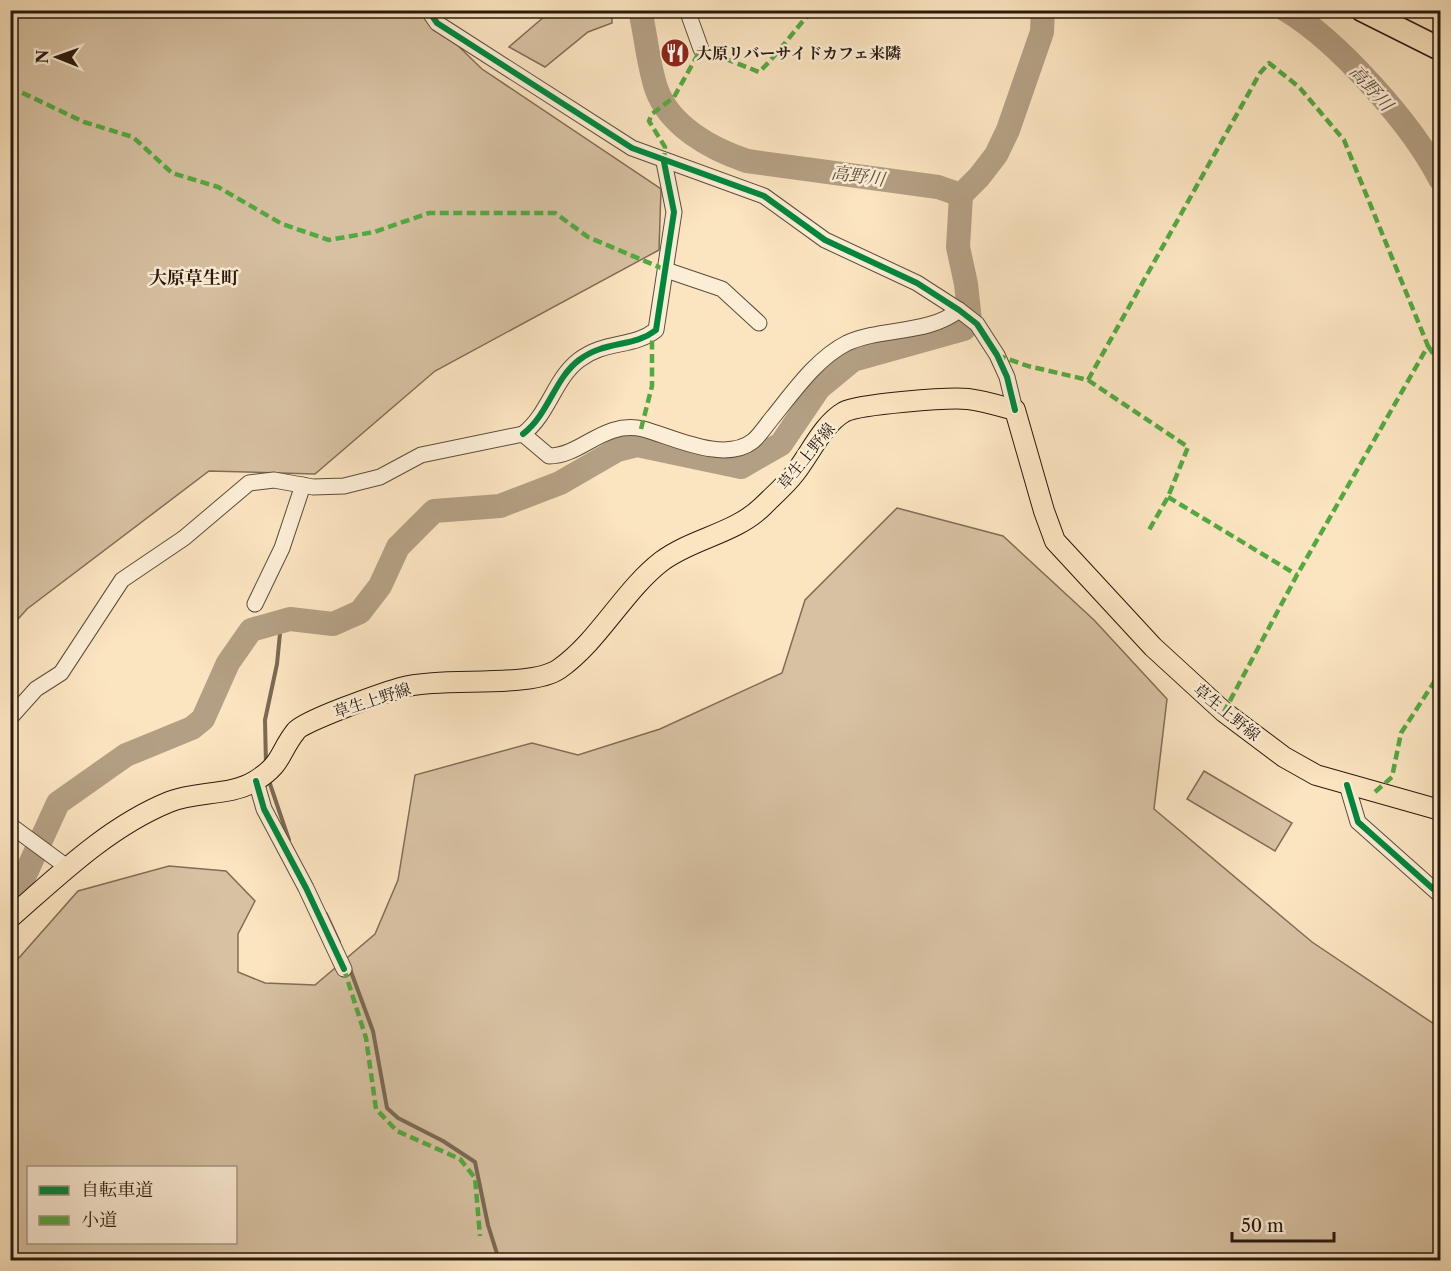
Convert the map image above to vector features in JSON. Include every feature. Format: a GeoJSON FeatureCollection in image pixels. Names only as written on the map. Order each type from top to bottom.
{"type":"FeatureCollection","features":[{"type":"Feature","properties":{"kind":"highway"},"geometry":{"type":"LineString","coordinates":[[1362,10],[1440,50]]}},
{"type":"Feature","properties":{"kind":"main road","name":"草生上野線"},"geometry":{"type":"LineString","coordinates":[[10,918],[78,856],[138,818],[170,801],[195,794],[243,788],[256,781],[276,766],[295,732],[312,719],[407,686],[455,681],[525,679],[557,670],[579,651],[644,577],[663,561],[739,524],[759,510],[793,475],[832,422],[844,412],[870,406],[966,399],[1015,410],[1055,541],[1153,647],[1224,712],[1284,757],[1316,775],[1440,810]]}},
{"type":"Feature","properties":{"kind":"street"},"geometry":{"type":"LineString","coordinates":[[428,10],[437,23],[632,148],[664,162],[764,196],[825,240],[916,283],[959,310],[977,324],[1007,377],[1015,410]]}},
{"type":"Feature","properties":{"kind":"street"},"geometry":{"type":"LineString","coordinates":[[687,10],[701,49]]}},
{"type":"Feature","properties":{"kind":"street"},"geometry":{"type":"LineString","coordinates":[[10,718],[36,689],[61,673],[122,580],[184,538],[249,483],[274,480],[313,487],[344,486],[380,477],[421,455],[523,434],[534,426],[563,377],[577,361],[598,347],[646,338],[656,330],[674,212],[664,162]]}},
{"type":"Feature","properties":{"kind":"street"},"geometry":{"type":"LineString","coordinates":[[666,270],[722,289],[759,323]]}},
{"type":"Feature","properties":{"kind":"street"},"geometry":{"type":"LineString","coordinates":[[523,434],[549,456],[564,456],[591,438],[616,430],[641,429],[703,448],[731,449],[752,442],[817,366],[836,349],[864,335],[947,320],[959,310]]}},
{"type":"Feature","properties":{"kind":"street"},"geometry":{"type":"LineString","coordinates":[[255,604],[282,548],[303,485]]}},
{"type":"Feature","properties":{"kind":"street"},"geometry":{"type":"LineString","coordinates":[[256,781],[264,809],[306,888],[344,969]]}},
{"type":"Feature","properties":{"kind":"street"},"geometry":{"type":"LineString","coordinates":[[1347,785],[1358,822],[1440,895]]}},
{"type":"Feature","properties":{"kind":"street"},"geometry":{"type":"LineString","coordinates":[[10,825],[67,867]]}},
{"type":"Feature","properties":{"kind":"shaded area"},"geometry":{"type":"Polygon","coordinates":[[[11,11],[422,11],[482,69],[661,189],[659,250],[435,371],[315,474],[209,471],[27,609],[11,627],[11,11]]]}},
{"type":"Feature","properties":{"kind":"shaded area"},"geometry":{"type":"Polygon","coordinates":[[[541,11],[612,11],[612,23],[588,32],[545,67],[509,47],[545,16],[541,11]]]}},
{"type":"Feature","properties":{"kind":"shaded area"},"geometry":{"type":"Polygon","coordinates":[[[897,508],[1003,536],[1094,620],[1167,699],[1154,809],[1312,942],[1440,1028],[1440,1260],[11,1260],[10,968],[78,891],[169,866],[226,871],[255,901],[238,934],[238,972],[265,983],[315,985],[375,934],[398,880],[415,775],[532,743],[578,755],[660,729],[782,673],[805,600],[897,508]]]}},
{"type":"Feature","properties":{"kind":"shaded area"},"geometry":{"type":"Polygon","coordinates":[[[1204,771],[1292,823],[1275,851],[1187,799],[1204,771]]]}},
{"type":"Feature","properties":{"kind":"waterway","name":"高野川"},"geometry":{"type":"LineString","coordinates":[[640,10],[653,79],[662,102],[681,125],[706,143],[747,161],[938,187],[961,195]]}},
{"type":"Feature","properties":{"kind":"waterway","name":"高野川"},"geometry":{"type":"LineString","coordinates":[[961,195],[996,155],[1008,130],[1042,32],[1043,10]]}},
{"type":"Feature","properties":{"kind":"waterway","name":"高野川"},"geometry":{"type":"LineString","coordinates":[[1286,10],[1328,42],[1372,86],[1412,134],[1440,179]]}},
{"type":"Feature","properties":{"kind":"waterway"},"geometry":{"type":"LineString","coordinates":[[10,898],[25,875],[58,803],[126,755],[192,728],[203,719],[228,663],[251,630],[290,619],[333,624],[360,612],[380,586],[398,547],[434,511],[500,506],[560,483],[617,450],[637,445],[741,467],[781,444],[819,388],[853,360],[964,329],[970,321],[966,284],[958,247],[961,195]]}},
{"type":"Feature","properties":{"kind":"waterway"},"geometry":{"type":"LineString","coordinates":[[266,765],[265,720],[277,664],[281,623]]}},
{"type":"Feature","properties":{"kind":"waterway"},"geometry":{"type":"LineString","coordinates":[[269,781],[289,840]]}},
{"type":"Feature","properties":{"kind":"waterway"},"geometry":{"type":"LineString","coordinates":[[326,914],[339,942]]}},
{"type":"Feature","properties":{"kind":"waterway"},"geometry":{"type":"LineString","coordinates":[[350,969],[373,1031],[387,1108],[398,1118],[443,1141],[475,1162],[488,1225],[499,1260]]}},
{"type":"Feature","properties":{"kind":"marked path"},"geometry":{"type":"LineString","coordinates":[[664,162],[665,147],[649,121],[652,114],[674,97],[701,49],[759,72],[813,10]]}},
{"type":"Feature","properties":{"kind":"marked path"},"geometry":{"type":"LineString","coordinates":[[1088,380],[1260,73],[1269,63],[1299,87],[1344,140],[1428,346],[1297,575],[1224,712]]}},
{"type":"Feature","properties":{"kind":"marked path"},"geometry":{"type":"LineString","coordinates":[[10,87],[84,122],[133,137],[172,173],[218,187],[282,224],[329,240],[374,232],[429,213],[555,213],[588,237],[666,270]]}},
{"type":"Feature","properties":{"kind":"marked path"},"geometry":{"type":"LineString","coordinates":[[641,429],[652,386],[652,333]]}},
{"type":"Feature","properties":{"kind":"marked path"},"geometry":{"type":"LineString","coordinates":[[1428,346],[1440,364]]}},
{"type":"Feature","properties":{"kind":"marked path"},"geometry":{"type":"LineString","coordinates":[[997,355],[1028,366],[1088,380],[1188,447],[1168,497],[1149,530]]}},
{"type":"Feature","properties":{"kind":"marked path"},"geometry":{"type":"LineString","coordinates":[[1168,497],[1297,575]]}},
{"type":"Feature","properties":{"kind":"marked path"},"geometry":{"type":"LineString","coordinates":[[1375,792],[1392,777],[1401,733],[1440,673]]}},
{"type":"Feature","properties":{"kind":"marked path"},"geometry":{"type":"LineString","coordinates":[[344,969],[366,1038],[376,1109],[397,1131],[460,1159],[475,1178],[480,1236]]}},
{"type":"Feature","properties":{"kind":"cycle path"},"geometry":{"type":"LineString","coordinates":[[428,10],[437,23],[632,148],[764,196],[825,240],[917,283],[959,310],[977,324],[997,355],[1007,377],[1015,410]]}},
{"type":"Feature","properties":{"kind":"cycle path"},"geometry":{"type":"LineString","coordinates":[[523,434],[539,417],[563,377],[579,360],[599,349],[638,339],[656,330],[674,212],[664,162]]}},
{"type":"Feature","properties":{"kind":"cycle path"},"geometry":{"type":"LineString","coordinates":[[256,781],[264,809],[306,888],[344,969]]}},
{"type":"Feature","properties":{"kind":"cycle path"},"geometry":{"type":"LineString","coordinates":[[1347,785],[1358,822],[1440,895]]}},
{"type":"Feature","properties":{"kind":"place","name":"大原リバーサイドカフェ来隣"},"geometry":{"type":"Point","coordinates":[675,53]}},
{"type":"Feature","properties":{"kind":"district","name":"大原草生町"},"geometry":{"type":"Point","coordinates":[194,278]}}]}
